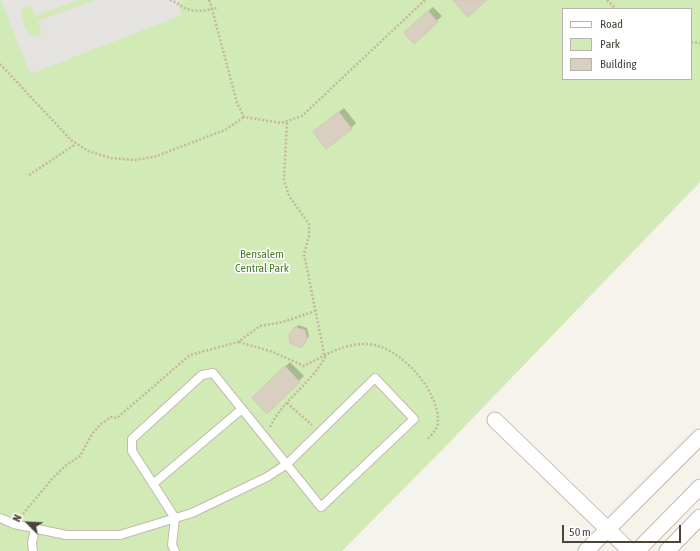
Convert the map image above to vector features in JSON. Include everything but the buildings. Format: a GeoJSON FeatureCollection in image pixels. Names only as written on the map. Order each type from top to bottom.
{"type":"FeatureCollection","features":[{"type":"Feature","properties":{"kind":"street"},"geometry":{"type":"LineString","coordinates":[[495,420],[630,551]]}},
{"type":"Feature","properties":{"kind":"street"},"geometry":{"type":"LineString","coordinates":[[586,551],[700,437]]}},
{"type":"Feature","properties":{"kind":"street"},"geometry":{"type":"LineString","coordinates":[[638,551],[700,488]]}},
{"type":"Feature","properties":{"kind":"street"},"geometry":{"type":"LineString","coordinates":[[667,551],[700,517]]}},
{"type":"Feature","properties":{"kind":"lane"},"geometry":{"type":"LineString","coordinates":[[0,518],[14,524],[66,535],[120,535],[175,518],[192,513],[260,481],[287,464],[375,378],[414,419],[321,507],[287,464],[213,373],[202,375],[132,439],[132,451],[175,518],[172,545],[175,551]]}},
{"type":"Feature","properties":{"kind":"lane"},"geometry":{"type":"LineString","coordinates":[[153,484],[242,409]]}},
{"type":"Feature","properties":{"kind":"lane"},"geometry":{"type":"LineString","coordinates":[[33,551],[32,543],[35,529]]}},
{"type":"Feature","properties":{"kind":"path"},"geometry":{"type":"LineString","coordinates":[[170,0],[177,2],[186,9],[198,11],[217,8]]}},
{"type":"Feature","properties":{"kind":"path"},"geometry":{"type":"LineString","coordinates":[[209,0],[237,103],[244,117]]}},
{"type":"Feature","properties":{"kind":"path"},"geometry":{"type":"LineString","coordinates":[[0,64],[36,104],[76,144],[88,151],[111,158],[134,160],[154,157],[224,130],[244,117],[281,123],[302,116],[425,0]]}},
{"type":"Feature","properties":{"kind":"path"},"geometry":{"type":"LineString","coordinates":[[607,0],[615,8]]}},
{"type":"Feature","properties":{"kind":"path"},"geometry":{"type":"LineString","coordinates":[[266,438],[277,413],[317,373],[325,358],[304,254],[309,236],[309,224],[289,196],[284,180],[287,122]]}},
{"type":"Feature","properties":{"kind":"path"},"geometry":{"type":"LineString","coordinates":[[29,175],[76,144]]}},
{"type":"Feature","properties":{"kind":"path"},"geometry":{"type":"LineString","coordinates":[[14,524],[51,480],[65,466],[80,456],[86,444],[101,424],[111,417],[117,418],[190,355],[238,342],[260,326],[283,322],[315,311]]}},
{"type":"Feature","properties":{"kind":"path"},"geometry":{"type":"LineString","coordinates":[[238,342],[273,352],[304,366],[324,354],[346,346],[367,344],[380,346],[389,350],[427,385],[432,397],[438,423],[436,430],[427,440]]}},
{"type":"Feature","properties":{"kind":"path"},"geometry":{"type":"LineString","coordinates":[[287,403],[320,432]]}},
{"type":"Feature","properties":{"kind":"green space","name":"Bensalem Central Park"},"geometry":{"type":"Polygon","coordinates":[[[0,0],[700,0],[700,182],[444,448],[342,551],[0,551],[0,0]]]}},
{"type":"Feature","properties":{"kind":"shaded area"},"geometry":{"type":"Polygon","coordinates":[[[1,0],[78,0],[36,16],[31,5],[25,7],[21,12],[27,32],[36,37],[42,33],[38,21],[96,0],[183,0],[177,2],[182,15],[30,74],[1,0]]]}}]}
